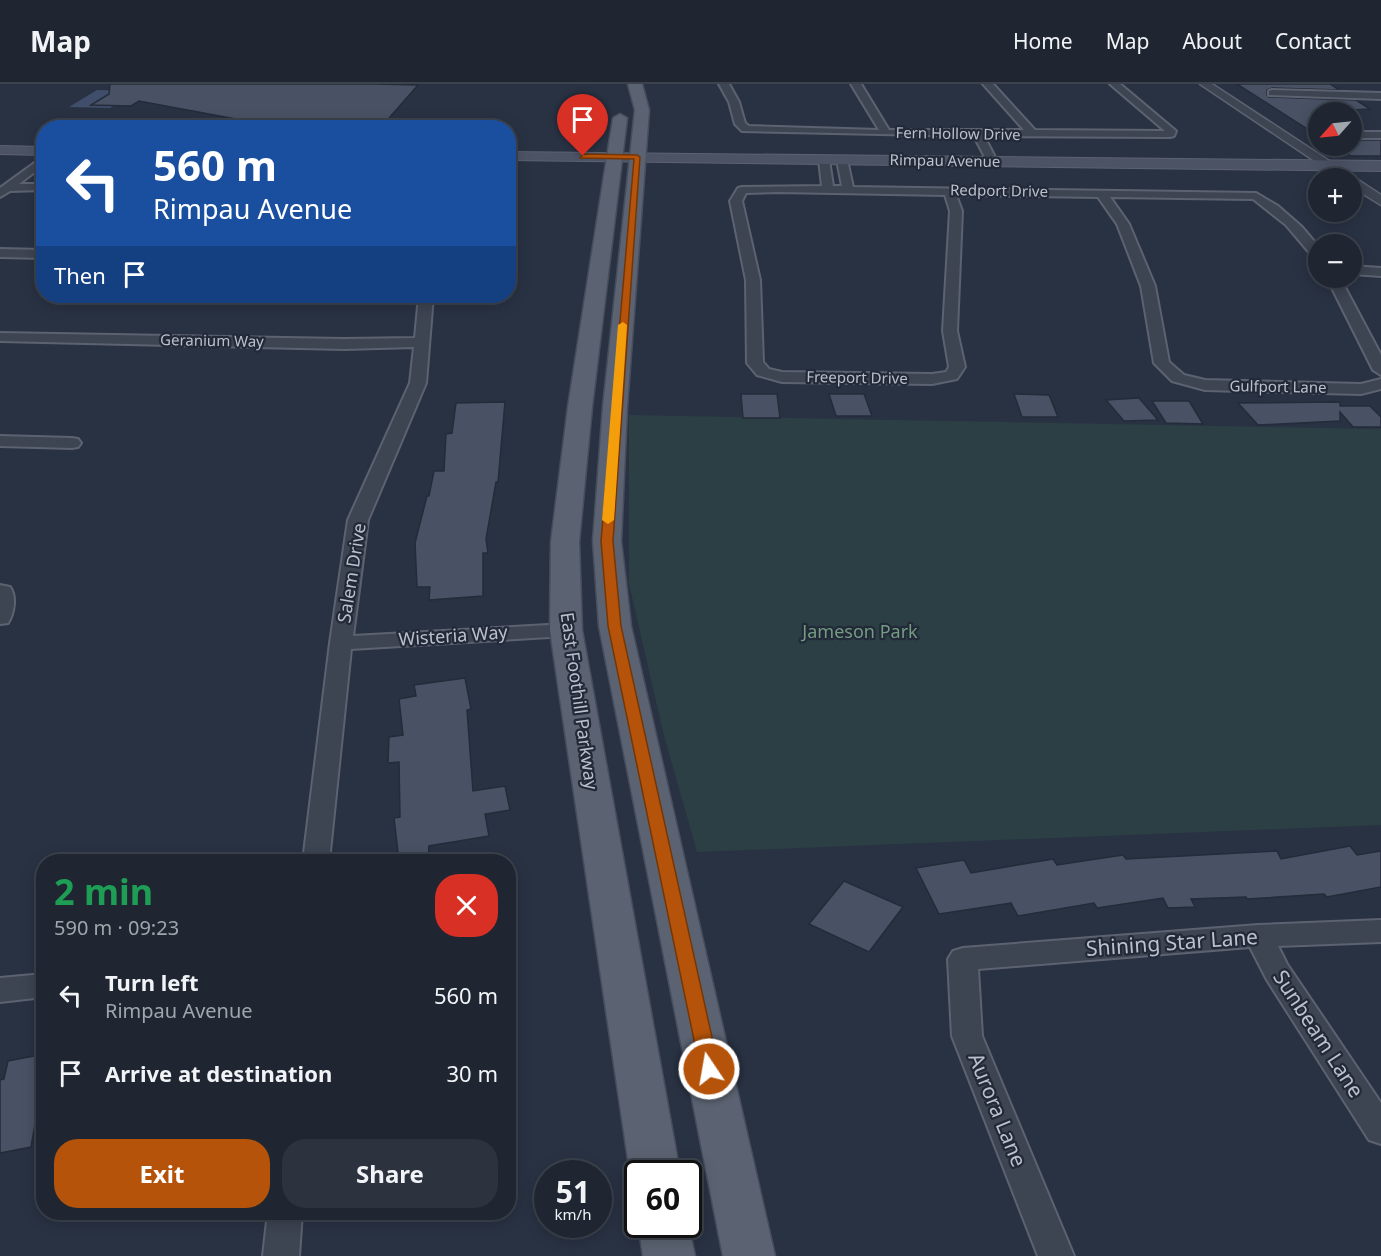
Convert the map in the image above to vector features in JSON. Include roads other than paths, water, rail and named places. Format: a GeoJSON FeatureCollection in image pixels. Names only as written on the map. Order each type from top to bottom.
{"type":"FeatureCollection","features":[{"type":"Feature","properties":{"kind":"main road","name":"East Foothill Parkway"},"geometry":{"type":"LineString","coordinates":[[635,84],[642,110],[626,157],[580,407],[565,542],[566,630],[653,1160]]}},
{"type":"Feature","properties":{"kind":"main road","name":"East Foothill Parkway"},"geometry":{"type":"LineString","coordinates":[[620,100],[626,157],[607,541],[615,626],[749,1256]]}},
{"type":"Feature","properties":{"kind":"main road"},"geometry":{"type":"LineString","coordinates":[[0,150],[36,151]]}},
{"type":"Feature","properties":{"kind":"main road","name":"Rimpau Avenue"},"geometry":{"type":"LineString","coordinates":[[516,156],[1381,166]]}},
{"type":"Feature","properties":{"kind":"main road"},"geometry":{"type":"LineString","coordinates":[[666,1238],[669,1256]]}},
{"type":"Feature","properties":{"kind":"street","name":"Fern Hollow Drive"},"geometry":{"type":"LineString","coordinates":[[724,84],[734,102],[740,124],[746,129],[1034,135],[1170,134],[1171,131],[1115,84]]}},
{"type":"Feature","properties":{"kind":"street"},"geometry":{"type":"LineString","coordinates":[[856,84],[886,133]]}},
{"type":"Feature","properties":{"kind":"street"},"geometry":{"type":"LineString","coordinates":[[988,84],[1034,135]]}},
{"type":"Feature","properties":{"kind":"street"},"geometry":{"type":"LineString","coordinates":[[1205,84],[1333,168]]}},
{"type":"Feature","properties":{"kind":"street"},"geometry":{"type":"LineString","coordinates":[[1272,93],[1381,96]]}},
{"type":"Feature","properties":{"kind":"street"},"geometry":{"type":"LineString","coordinates":[[978,134],[992,161]]}},
{"type":"Feature","properties":{"kind":"street"},"geometry":{"type":"LineString","coordinates":[[1362,135],[1381,135]]}},
{"type":"Feature","properties":{"kind":"street"},"geometry":{"type":"LineString","coordinates":[[824,160],[828,189]]}},
{"type":"Feature","properties":{"kind":"street"},"geometry":{"type":"LineString","coordinates":[[842,160],[848,190]]}},
{"type":"Feature","properties":{"kind":"street"},"geometry":{"type":"LineString","coordinates":[[4,191],[36,165]]}},
{"type":"Feature","properties":{"kind":"street"},"geometry":{"type":"LineString","coordinates":[[4,191],[36,188]]}},
{"type":"Feature","properties":{"kind":"street"},"geometry":{"type":"LineString","coordinates":[[1362,188],[1381,201]]}},
{"type":"Feature","properties":{"kind":"street","name":"Redport Drive"},"geometry":{"type":"LineString","coordinates":[[763,372],[755,363],[753,280],[736,201],[742,190],[1100,192],[1256,196],[1271,205],[1308,240]]}},
{"type":"Feature","properties":{"kind":"street","name":"Freeport Drive"},"geometry":{"type":"LineString","coordinates":[[763,372],[782,377],[932,380],[951,376],[957,367],[950,332],[956,212],[949,191]]}},
{"type":"Feature","properties":{"kind":"street","name":"Gulfport Lane"},"geometry":{"type":"LineString","coordinates":[[1100,192],[1123,224],[1148,286],[1162,363],[1178,378],[1205,385],[1361,389],[1380,380]]}},
{"type":"Feature","properties":{"kind":"street"},"geometry":{"type":"LineString","coordinates":[[0,253],[36,254]]}},
{"type":"Feature","properties":{"kind":"street"},"geometry":{"type":"LineString","coordinates":[[1362,271],[1381,272]]}},
{"type":"Feature","properties":{"kind":"street"},"geometry":{"type":"LineString","coordinates":[[1338,288],[1380,380]]}},
{"type":"Feature","properties":{"kind":"street","name":"Salem Drive"},"geometry":{"type":"LineString","coordinates":[[317,854],[341,643],[358,520],[418,383],[426,303]]}},
{"type":"Feature","properties":{"kind":"street","name":"Geranium Way"},"geometry":{"type":"LineString","coordinates":[[0,337],[344,344],[423,342]]}},
{"type":"Feature","properties":{"kind":"street"},"geometry":{"type":"LineString","coordinates":[[0,441],[72,443]]}},
{"type":"Feature","properties":{"kind":"street"},"geometry":{"type":"LineString","coordinates":[[0,618],[3,614],[1,591]]}},
{"type":"Feature","properties":{"kind":"street","name":"Wisteria Way"},"geometry":{"type":"LineString","coordinates":[[341,643],[566,630]]}},
{"type":"Feature","properties":{"kind":"street","name":"Shining Star Lane"},"geometry":{"type":"LineString","coordinates":[[963,958],[1258,936],[1381,931]]}},
{"type":"Feature","properties":{"kind":"street","name":"Sunbeam Lane"},"geometry":{"type":"LineString","coordinates":[[1258,936],[1277,972],[1381,1130]]}},
{"type":"Feature","properties":{"kind":"street","name":"Aurora Lane"},"geometry":{"type":"LineString","coordinates":[[963,958],[967,1036],[1056,1256]]}},
{"type":"Feature","properties":{"kind":"street"},"geometry":{"type":"LineString","coordinates":[[0,990],[36,985]]}},
{"type":"Feature","properties":{"kind":"street"},"geometry":{"type":"LineString","coordinates":[[281,1256],[284,1220]]}},
{"type":"Feature","properties":{"kind":"water"},"geometry":{"type":"Polygon","coordinates":[[[97,90],[137,91],[110,108],[69,107],[97,90]]]}},
{"type":"Feature","properties":{"kind":"park label","name":"Jameson Park"},"geometry":{"type":"Point","coordinates":[860,632]}}]}
